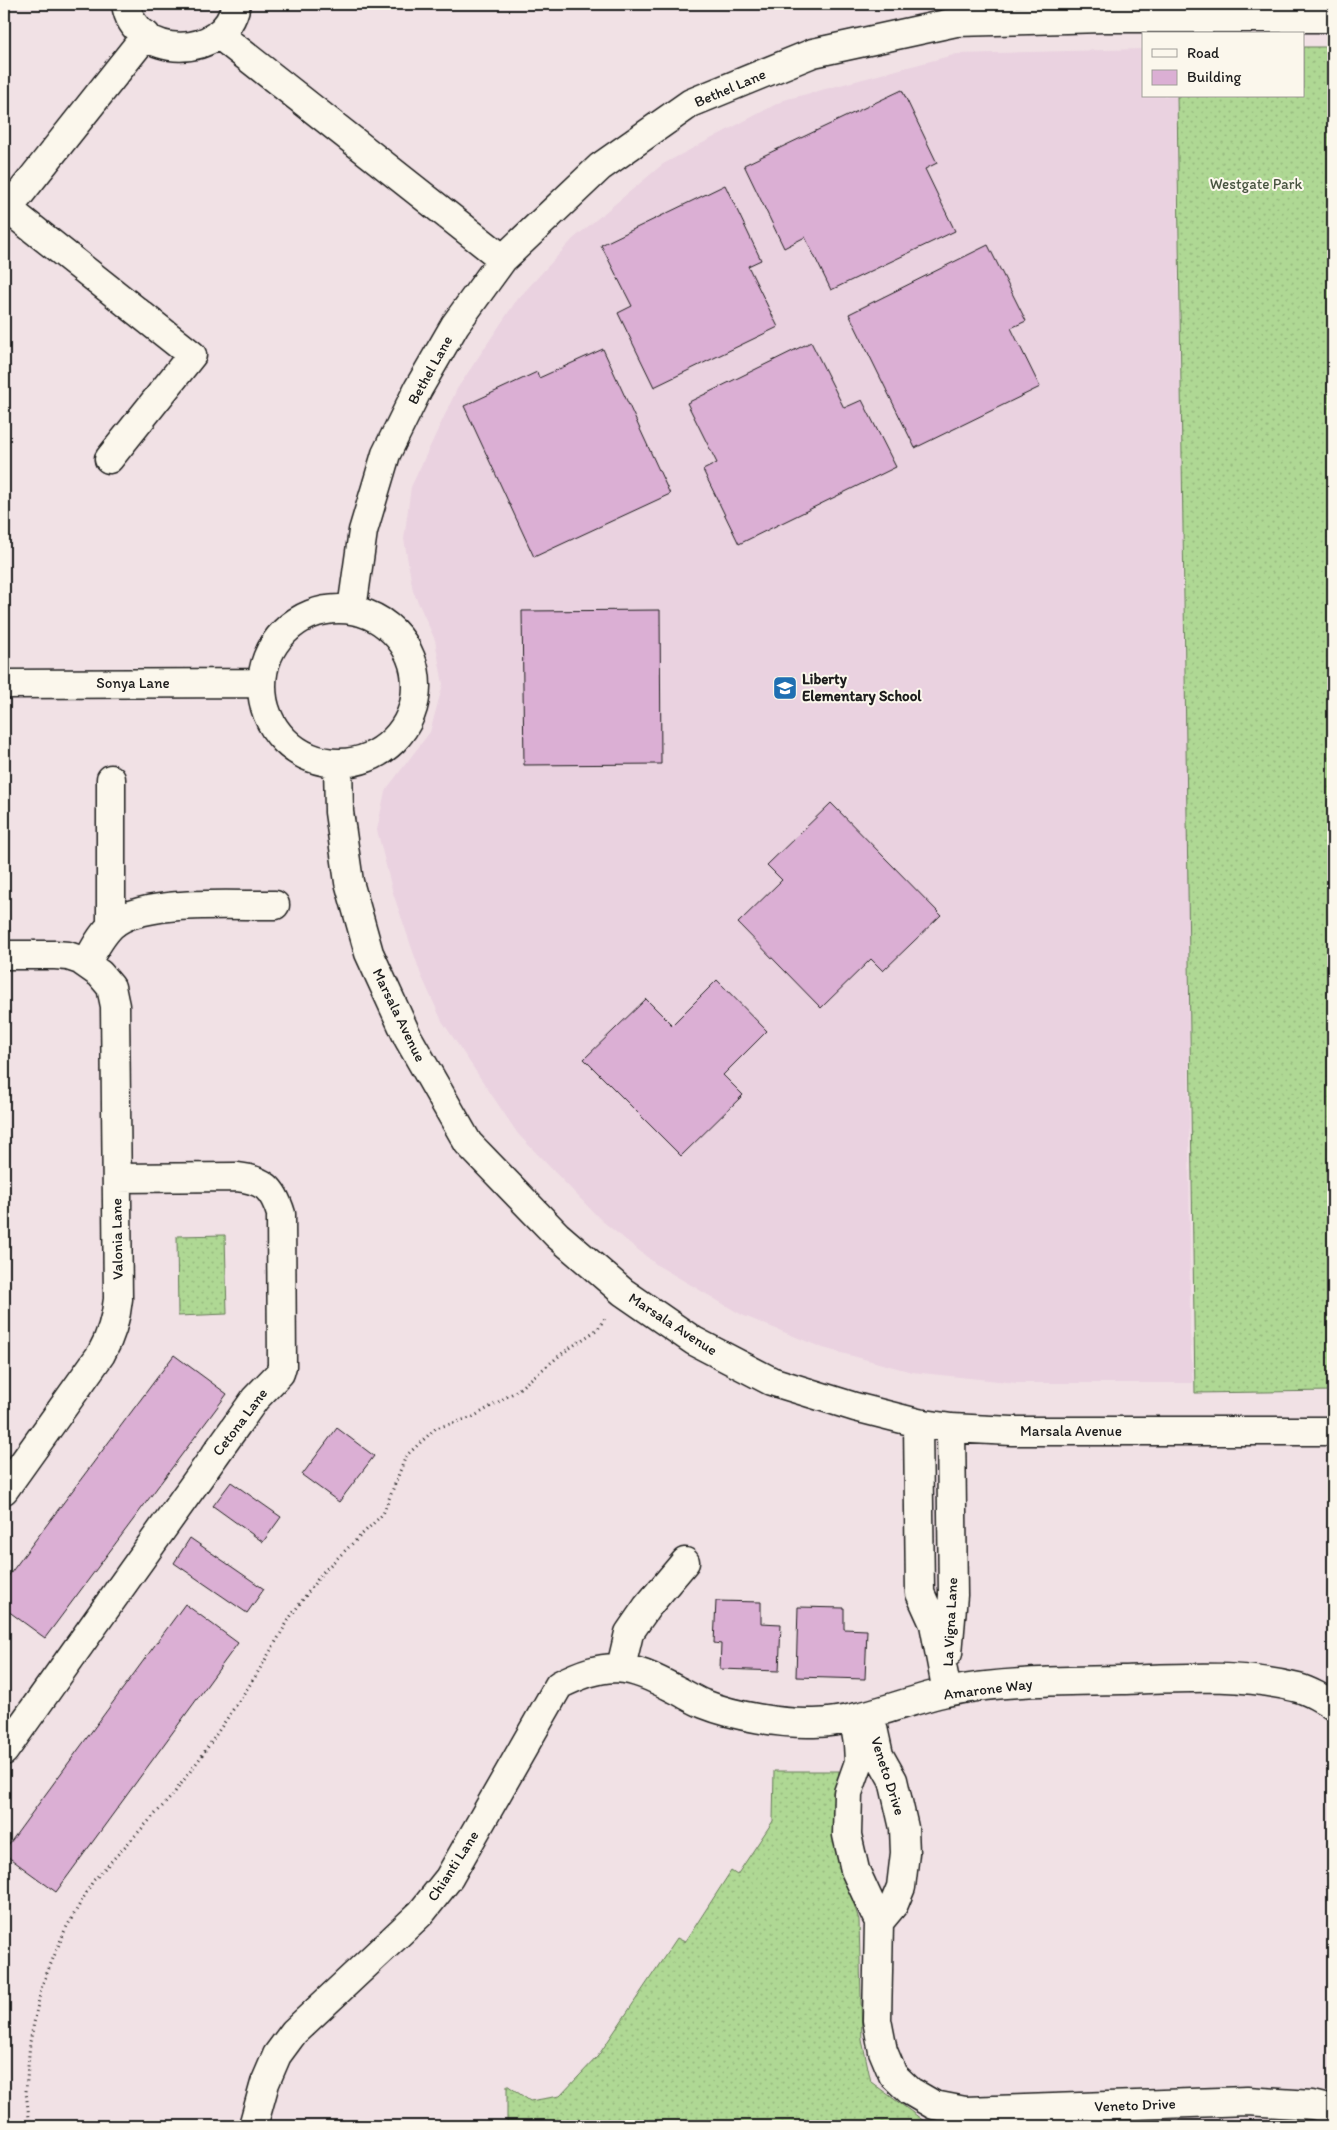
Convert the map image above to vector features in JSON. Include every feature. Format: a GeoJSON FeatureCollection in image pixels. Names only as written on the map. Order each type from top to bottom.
{"type":"FeatureCollection","features":[{"type":"Feature","properties":{"kind":"street"},"geometry":{"type":"LineString","coordinates":[[126,4],[136,26],[152,40],[173,48],[187,48],[209,41],[227,25],[234,13],[236,4]]}},
{"type":"Feature","properties":{"kind":"street","name":"Bethel Lane"},"geometry":{"type":"LineString","coordinates":[[352,609],[362,531],[386,454],[418,389],[455,325],[502,259],[600,167],[691,103],[804,56],[956,22],[1104,11],[1333,18]]}},
{"type":"Feature","properties":{"kind":"street"},"geometry":{"type":"LineString","coordinates":[[218,34],[502,259]]}},
{"type":"Feature","properties":{"kind":"street"},"geometry":{"type":"LineString","coordinates":[[109,459],[192,355],[6,212],[146,35]]}},
{"type":"Feature","properties":{"kind":"street"},"geometry":{"type":"LineString","coordinates":[[334,608],[352,609],[361,610],[384,621],[400,637],[413,660],[417,674],[416,701],[406,726],[378,753],[353,763],[330,763],[304,756],[286,743],[269,721],[263,704],[261,677],[270,649],[280,635],[301,618],[334,608]]}},
{"type":"Feature","properties":{"kind":"street","name":"Sonya Lane"},"geometry":{"type":"LineString","coordinates":[[4,684],[262,683]]}},
{"type":"Feature","properties":{"kind":"street","name":"Marsala Avenue"},"geometry":{"type":"LineString","coordinates":[[338,763],[339,812],[349,882],[369,952],[408,1038],[468,1142],[557,1235],[623,1292],[694,1341],[771,1380],[918,1423],[952,1428],[1021,1431],[1333,1431]]}},
{"type":"Feature","properties":{"kind":"street"},"geometry":{"type":"LineString","coordinates":[[111,779],[111,926]]}},
{"type":"Feature","properties":{"kind":"street"},"geometry":{"type":"LineString","coordinates":[[4,955],[68,956],[86,964],[99,941],[111,926],[134,912],[159,906],[275,906]]}},
{"type":"Feature","properties":{"kind":"street","name":"Valonia Lane"},"geometry":{"type":"LineString","coordinates":[[4,1490],[101,1354],[110,1338],[116,1320],[118,1299],[115,1006],[111,987],[100,974],[86,964]]}},
{"type":"Feature","properties":{"kind":"street","name":"Cetona Lane"},"geometry":{"type":"LineString","coordinates":[[4,1751],[255,1399],[280,1373],[282,1366],[281,1214],[277,1200],[270,1190],[256,1180],[237,1178],[117,1178]]}},
{"type":"Feature","properties":{"kind":"street","name":"La Vigna Lane"},"geometry":{"type":"LineString","coordinates":[[918,1423],[920,1593],[934,1624],[947,1692]]}},
{"type":"Feature","properties":{"kind":"street","name":"La Vigna Lane"},"geometry":{"type":"LineString","coordinates":[[947,1692],[948,1644],[953,1595],[952,1428]]}},
{"type":"Feature","properties":{"kind":"street"},"geometry":{"type":"LineString","coordinates":[[621,1667],[629,1633],[647,1607],[685,1562]]}},
{"type":"Feature","properties":{"kind":"street","name":"Amarone Way"},"geometry":{"type":"LineString","coordinates":[[621,1667],[641,1671],[704,1704],[776,1722],[814,1723],[862,1716],[947,1692],[1006,1685],[1075,1681],[1245,1679],[1299,1688],[1333,1706]]}},
{"type":"Feature","properties":{"kind":"street","name":"Chianti Lane"},"geometry":{"type":"LineString","coordinates":[[253,2126],[265,2083],[277,2055],[294,2032],[421,1913],[436,1896],[449,1878],[559,1685],[578,1675],[595,1670],[621,1667]]}},
{"type":"Feature","properties":{"kind":"street","name":"Veneto Drive"},"geometry":{"type":"LineString","coordinates":[[862,1716],[858,1744],[859,1762],[848,1793],[847,1835],[855,1870],[880,1922],[877,2020],[883,2051],[894,2075],[910,2091],[934,2105],[965,2111],[1248,2102],[1312,2106],[1333,2110]]}},
{"type":"Feature","properties":{"kind":"street","name":"Veneto Drive"},"geometry":{"type":"LineString","coordinates":[[862,1716],[879,1755],[893,1780],[904,1828],[905,1853],[900,1887],[894,1904],[880,1922]]}},
{"type":"Feature","properties":{"kind":"path"},"geometry":{"type":"LineString","coordinates":[[30,2126],[26,2092],[30,2042],[42,1984],[65,1930],[93,1881],[172,1796],[202,1757],[255,1677],[291,1616],[322,1573],[383,1514],[406,1456],[436,1428],[473,1417],[515,1392],[564,1352],[598,1329],[623,1292]]}},
{"type":"Feature","properties":{"kind":"shaded area"},"geometry":{"type":"Polygon","coordinates":[[[1142,49],[1142,98],[1176,98],[1183,626],[1188,803],[1190,1334],[1193,1383],[1017,1383],[912,1372],[823,1348],[742,1315],[657,1265],[601,1220],[518,1134],[442,1021],[421,975],[393,893],[377,830],[385,791],[430,732],[443,684],[435,640],[413,591],[404,539],[411,487],[457,389],[516,301],[573,239],[663,164],[784,100],[957,54],[1142,49]]]}},
{"type":"Feature","properties":{"kind":"green space","name":"Westgate Park"},"geometry":{"type":"Polygon","coordinates":[[[1304,47],[1333,47],[1333,1391],[1195,1393],[1177,98],[1304,98],[1304,47]]]}},
{"type":"Feature","properties":{"kind":"green space"},"geometry":{"type":"Polygon","coordinates":[[[225,1235],[227,1314],[178,1316],[177,1236],[225,1235]]]}},
{"type":"Feature","properties":{"kind":"green space"},"geometry":{"type":"Polygon","coordinates":[[[774,1771],[839,1771],[834,1841],[859,1920],[862,2040],[871,2082],[928,2124],[928,2126],[507,2126],[507,2085],[530,2101],[560,2096],[598,2056],[677,1938],[685,1942],[731,1871],[737,1875],[773,1821],[774,1771]]]}},
{"type":"Feature","properties":{"kind":"building"},"geometry":{"type":"Polygon","coordinates":[[[902,90],[937,163],[925,169],[955,231],[831,290],[805,237],[784,248],[744,165],[902,90]]]}},
{"type":"Feature","properties":{"kind":"building"},"geometry":{"type":"Polygon","coordinates":[[[725,185],[761,260],[748,266],[778,327],[654,387],[618,313],[632,306],[601,245],[725,185]]]}},
{"type":"Feature","properties":{"kind":"building"},"geometry":{"type":"Polygon","coordinates":[[[988,245],[1026,321],[1011,328],[1040,387],[915,448],[849,314],[988,245]]]}},
{"type":"Feature","properties":{"kind":"building"},"geometry":{"type":"Polygon","coordinates":[[[811,342],[844,408],[862,400],[896,467],[739,544],[703,470],[717,463],[687,403],[811,342]]]}},
{"type":"Feature","properties":{"kind":"building"},"geometry":{"type":"Polygon","coordinates":[[[603,349],[670,494],[534,557],[464,406],[537,372],[539,378],[603,349]]]}},
{"type":"Feature","properties":{"kind":"building"},"geometry":{"type":"Polygon","coordinates":[[[660,610],[661,764],[524,765],[522,611],[660,610]]]}},
{"type":"Feature","properties":{"kind":"building"},"geometry":{"type":"Polygon","coordinates":[[[831,803],[941,915],[883,971],[871,959],[821,1008],[738,923],[782,880],[767,865],[831,803]]]}},
{"type":"Feature","properties":{"kind":"building"},"geometry":{"type":"Polygon","coordinates":[[[717,980],[767,1031],[723,1075],[743,1095],[681,1156],[584,1059],[646,999],[672,1025],[717,980]]]}},
{"type":"Feature","properties":{"kind":"building"},"geometry":{"type":"Polygon","coordinates":[[[174,1355],[227,1394],[45,1638],[4,1608],[4,1582],[174,1355]]]}},
{"type":"Feature","properties":{"kind":"building"},"geometry":{"type":"Polygon","coordinates":[[[337,1428],[374,1456],[339,1502],[302,1475],[337,1428]]]}},
{"type":"Feature","properties":{"kind":"building"},"geometry":{"type":"Polygon","coordinates":[[[231,1482],[281,1517],[263,1542],[213,1506],[231,1482]]]}},
{"type":"Feature","properties":{"kind":"building"},"geometry":{"type":"Polygon","coordinates":[[[190,1538],[264,1589],[247,1613],[174,1563],[190,1538]]]}},
{"type":"Feature","properties":{"kind":"building"},"geometry":{"type":"Polygon","coordinates":[[[716,1601],[761,1602],[761,1623],[781,1624],[779,1671],[720,1669],[721,1644],[714,1643],[716,1601]]]}},
{"type":"Feature","properties":{"kind":"building"},"geometry":{"type":"Polygon","coordinates":[[[185,1604],[238,1643],[56,1892],[4,1854],[4,1851],[185,1604]]]}},
{"type":"Feature","properties":{"kind":"building"},"geometry":{"type":"Polygon","coordinates":[[[798,1607],[844,1608],[844,1629],[867,1630],[865,1679],[796,1677],[798,1607]]]}},
{"type":"Feature","properties":{"kind":"place","name":"Liberty Elementary School"},"geometry":{"type":"Point","coordinates":[785,688]}}]}
